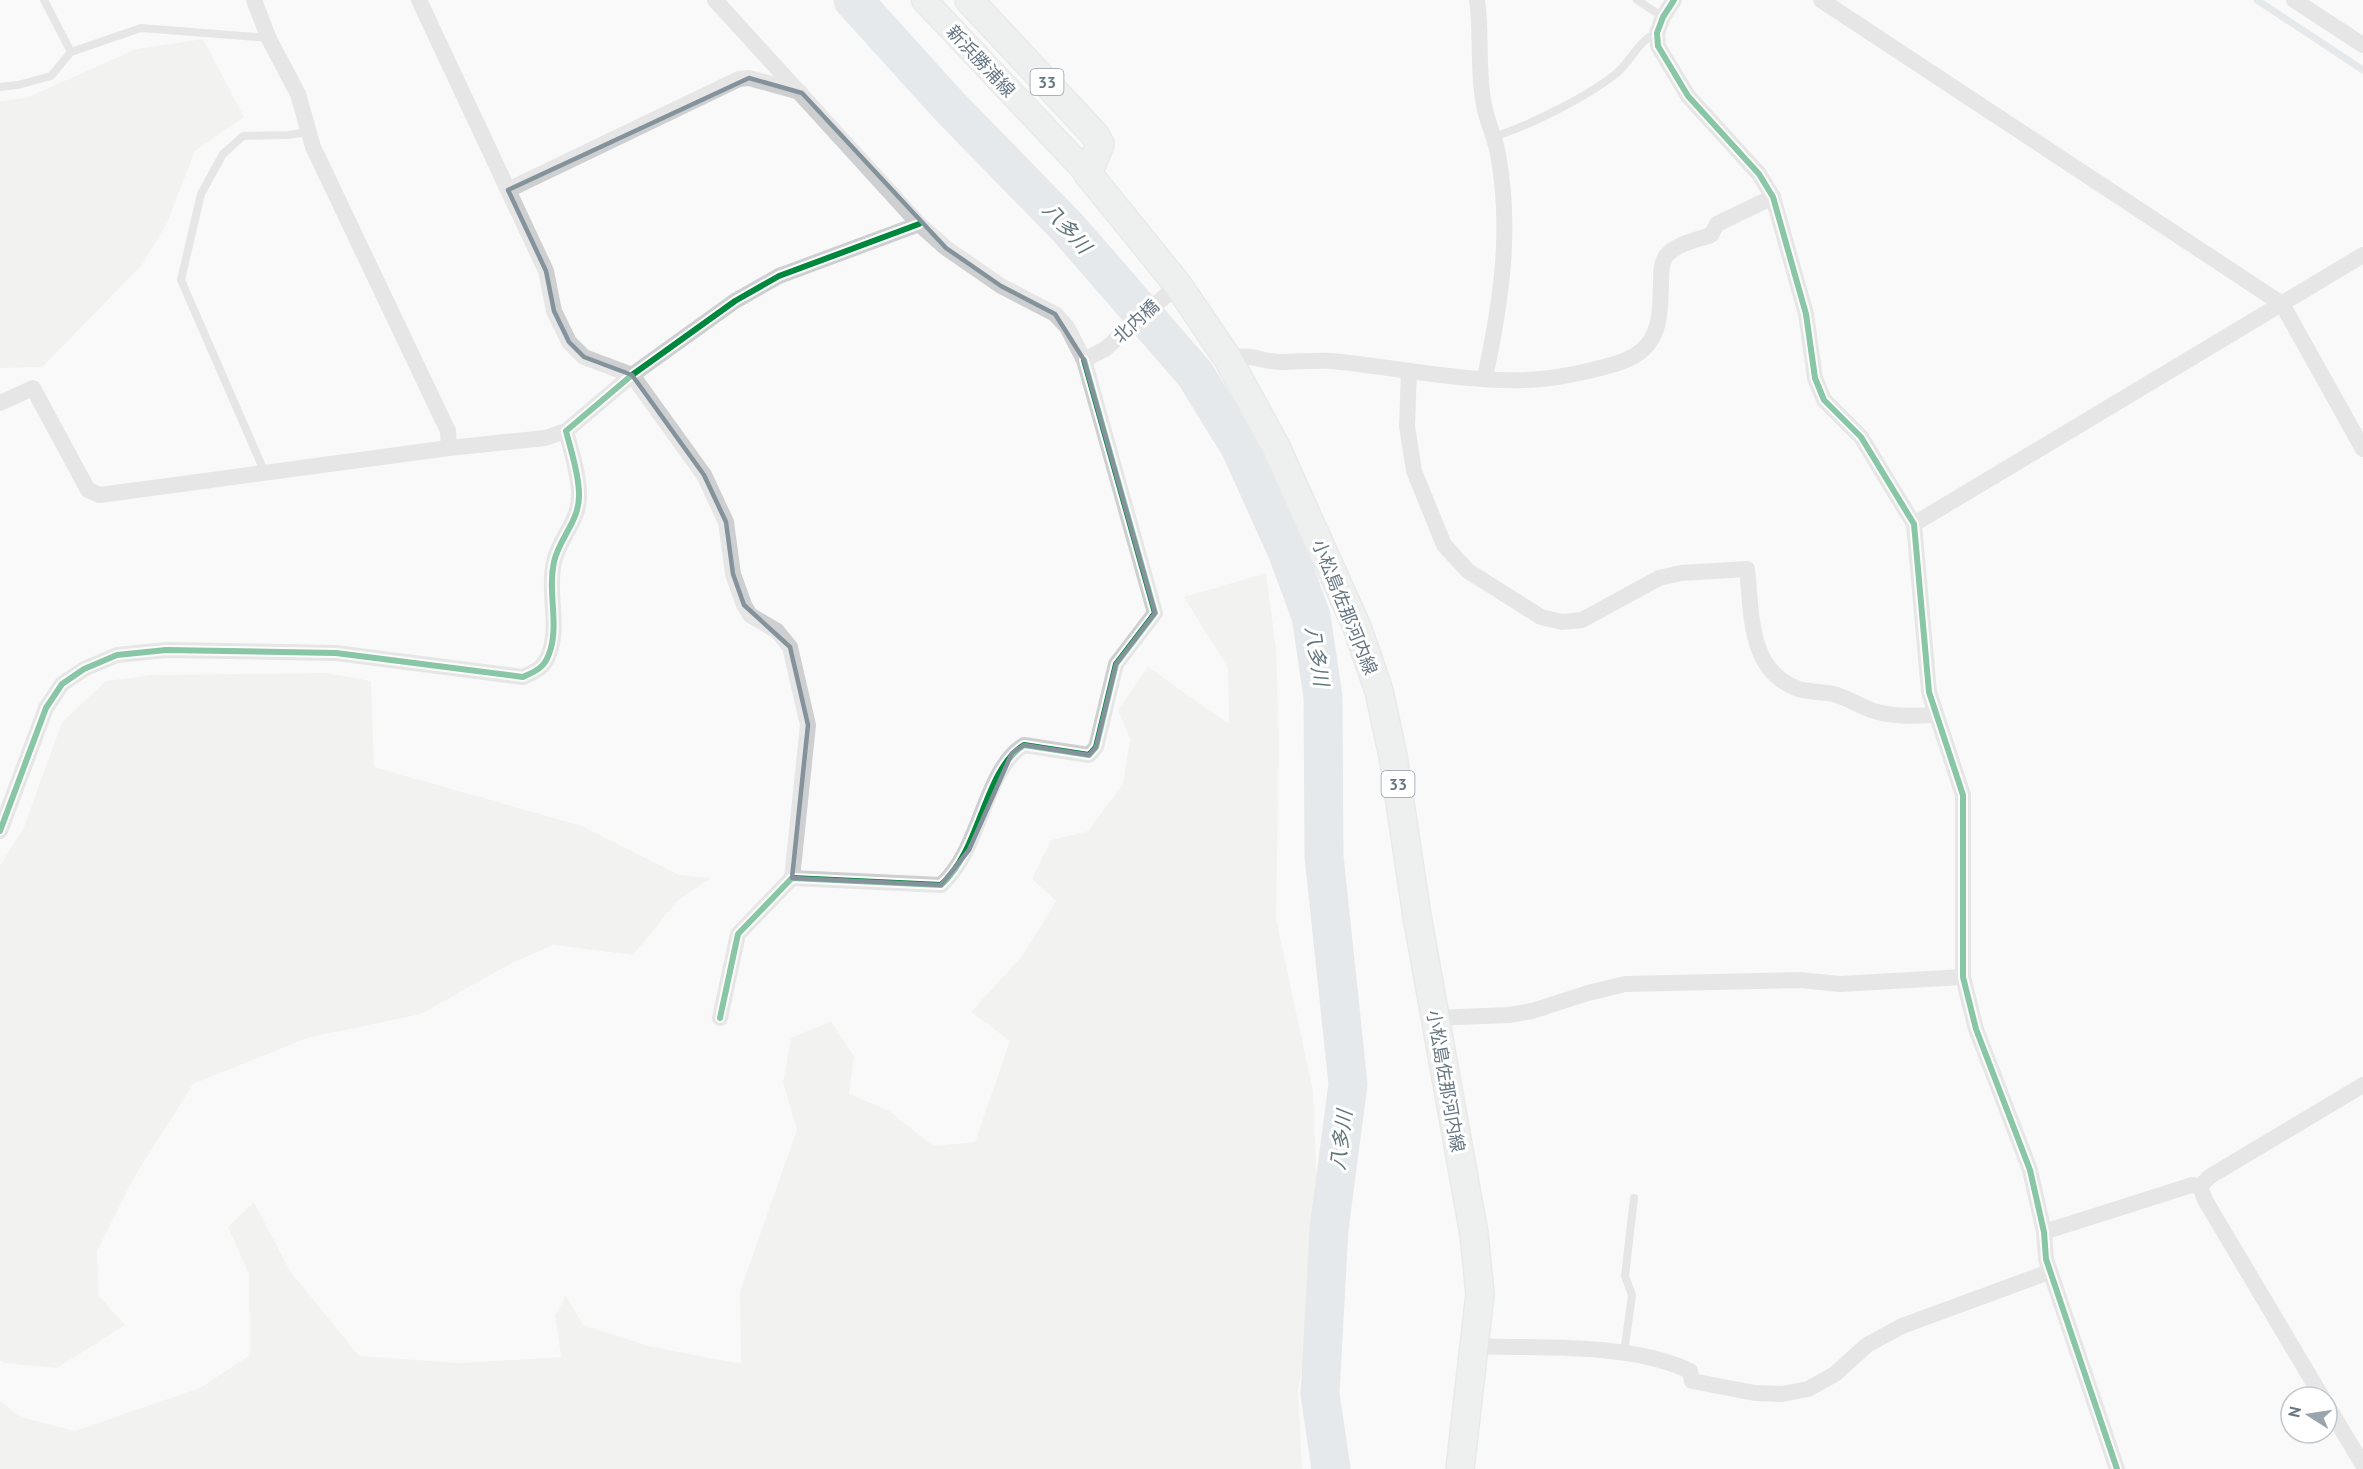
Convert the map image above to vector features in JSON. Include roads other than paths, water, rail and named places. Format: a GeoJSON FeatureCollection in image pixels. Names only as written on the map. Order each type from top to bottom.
{"type":"FeatureCollection","features":[{"type":"Feature","properties":{"kind":"main road","name":"新浜勝浦線"},"geometry":{"type":"LineString","coordinates":[[924,0],[1088,174]]}},
{"type":"Feature","properties":{"kind":"main road","name":"33"},"geometry":{"type":"LineString","coordinates":[[969,0],[1095,135],[1100,144],[1088,174]]}},
{"type":"Feature","properties":{"kind":"main road","name":"小松島佐那河内線"},"geometry":{"type":"LineString","coordinates":[[1088,174],[1228,359],[1276,447],[1357,627],[1379,691],[1393,756],[1434,1018],[1474,1234],[1480,1294],[1460,1469]]}},
{"type":"Feature","properties":{"kind":"street"},"geometry":{"type":"LineString","coordinates":[[254,0],[269,39],[298,94],[307,132],[448,431],[449,448]]}},
{"type":"Feature","properties":{"kind":"street"},"geometry":{"type":"LineString","coordinates":[[419,0],[546,271],[554,311],[569,342],[584,357],[632,375],[704,475],[720,504],[726,522],[733,574],[744,605],[750,615],[777,631],[790,647],[808,725],[792,879],[738,934],[720,1018]]}},
{"type":"Feature","properties":{"kind":"street"},"geometry":{"type":"LineString","coordinates":[[714,0],[802,93],[919,224],[946,248],[1001,286],[1055,314],[1067,327],[1084,360],[1155,613],[1134,636],[1116,664],[1096,747],[1089,755],[1024,745],[1012,753],[996,783],[969,850],[953,874],[941,885],[792,879]]}},
{"type":"Feature","properties":{"kind":"street"},"geometry":{"type":"LineString","coordinates":[[1476,0],[1481,30],[1484,105],[1499,162],[1506,232],[1502,287],[1485,377]]}},
{"type":"Feature","properties":{"kind":"street"},"geometry":{"type":"LineString","coordinates":[[1674,0],[1660,25],[1658,46],[1682,86],[1759,174],[1773,197],[1806,314],[1815,378],[1824,400],[1861,437],[1914,524],[1929,692],[1963,795],[1963,977],[1976,1029],[2030,1170],[2044,1232],[2049,1272],[2117,1469]]}},
{"type":"Feature","properties":{"kind":"street"},"geometry":{"type":"LineString","coordinates":[[1821,0],[2282,304],[2363,448]]}},
{"type":"Feature","properties":{"kind":"street"},"geometry":{"type":"LineString","coordinates":[[2294,0],[2363,45]]}},
{"type":"Feature","properties":{"kind":"street"},"geometry":{"type":"LineString","coordinates":[[508,190],[739,79],[749,78],[802,93]]}},
{"type":"Feature","properties":{"kind":"street"},"geometry":{"type":"LineString","coordinates":[[1228,359],[1242,355],[1276,362],[1329,361],[1409,371],[1526,380],[1565,375],[1617,364],[1641,352],[1654,338],[1660,318],[1661,270],[1666,257],[1678,247],[1711,235],[1717,224],[1773,197]]}},
{"type":"Feature","properties":{"kind":"street"},"geometry":{"type":"LineString","coordinates":[[0,403],[33,388],[88,490],[100,495],[449,448],[545,438],[566,431],[632,375],[735,301],[779,276],[919,224]]}},
{"type":"Feature","properties":{"kind":"street"},"geometry":{"type":"LineString","coordinates":[[1914,524],[2363,255]]}},
{"type":"Feature","properties":{"kind":"street","name":"北内橋"},"geometry":{"type":"LineString","coordinates":[[1084,360],[1105,349],[1173,289]]}},
{"type":"Feature","properties":{"kind":"street"},"geometry":{"type":"LineString","coordinates":[[1409,371],[1407,426],[1414,471],[1444,545],[1468,572],[1541,617],[1562,622],[1582,620],[1601,612],[1659,578],[1681,573],[1746,569],[1755,642],[1764,663],[1779,680],[1799,690],[1833,694],[1872,710],[1896,716],[1935,715]]}},
{"type":"Feature","properties":{"kind":"street"},"geometry":{"type":"LineString","coordinates":[[0,831],[46,708],[62,684],[84,669],[117,655],[166,650],[336,653],[523,677],[541,669],[549,654],[553,634],[550,581],[554,559],[578,512],[580,493],[566,431]]}},
{"type":"Feature","properties":{"kind":"street"},"geometry":{"type":"LineString","coordinates":[[1434,1018],[1509,1015],[1532,1011],[1625,984],[1800,980],[1840,984],[1963,977]]}},
{"type":"Feature","properties":{"kind":"street"},"geometry":{"type":"LineString","coordinates":[[2200,1187],[2209,1177],[2363,1085]]}},
{"type":"Feature","properties":{"kind":"street"},"geometry":{"type":"LineString","coordinates":[[2044,1232],[2192,1185],[2200,1187]]}},
{"type":"Feature","properties":{"kind":"street"},"geometry":{"type":"LineString","coordinates":[[2200,1187],[2205,1200],[2315,1385]]}},
{"type":"Feature","properties":{"kind":"street"},"geometry":{"type":"LineString","coordinates":[[1474,1346],[1624,1353],[1671,1362],[1690,1371],[1692,1381],[1755,1393],[1782,1394],[1808,1389],[1835,1374],[1867,1345],[1902,1326],[2049,1272]]}},
{"type":"Feature","properties":{"kind":"street"},"geometry":{"type":"LineString","coordinates":[[2339,1425],[2363,1465]]}},
{"type":"Feature","properties":{"kind":"lane"},"geometry":{"type":"LineString","coordinates":[[44,0],[71,52]]}},
{"type":"Feature","properties":{"kind":"lane"},"geometry":{"type":"LineString","coordinates":[[1493,137],[1509,133],[1591,91],[1619,71],[1647,36],[1660,25],[1637,0]]}},
{"type":"Feature","properties":{"kind":"lane"},"geometry":{"type":"LineString","coordinates":[[0,87],[18,85],[51,76],[71,52],[141,28],[269,39]]}},
{"type":"Feature","properties":{"kind":"lane"},"geometry":{"type":"LineString","coordinates":[[265,473],[181,280],[201,194],[223,154],[243,136],[288,135],[307,132]]}},
{"type":"Feature","properties":{"kind":"lane"},"geometry":{"type":"LineString","coordinates":[[1624,1353],[1632,1295],[1625,1276],[1634,1198]]}},
{"type":"Feature","properties":{"kind":"waterway","name":"八多川"},"geometry":{"type":"LineString","coordinates":[[853,0],[950,107],[1068,228],[1195,374],[1240,447],[1287,551],[1311,616],[1323,697],[1324,856],[1348,1084],[1329,1229],[1320,1394],[1331,1469]]}},
{"type":"Feature","properties":{"kind":"waterway"},"geometry":{"type":"LineString","coordinates":[[2257,0],[2363,70]]}}]}
